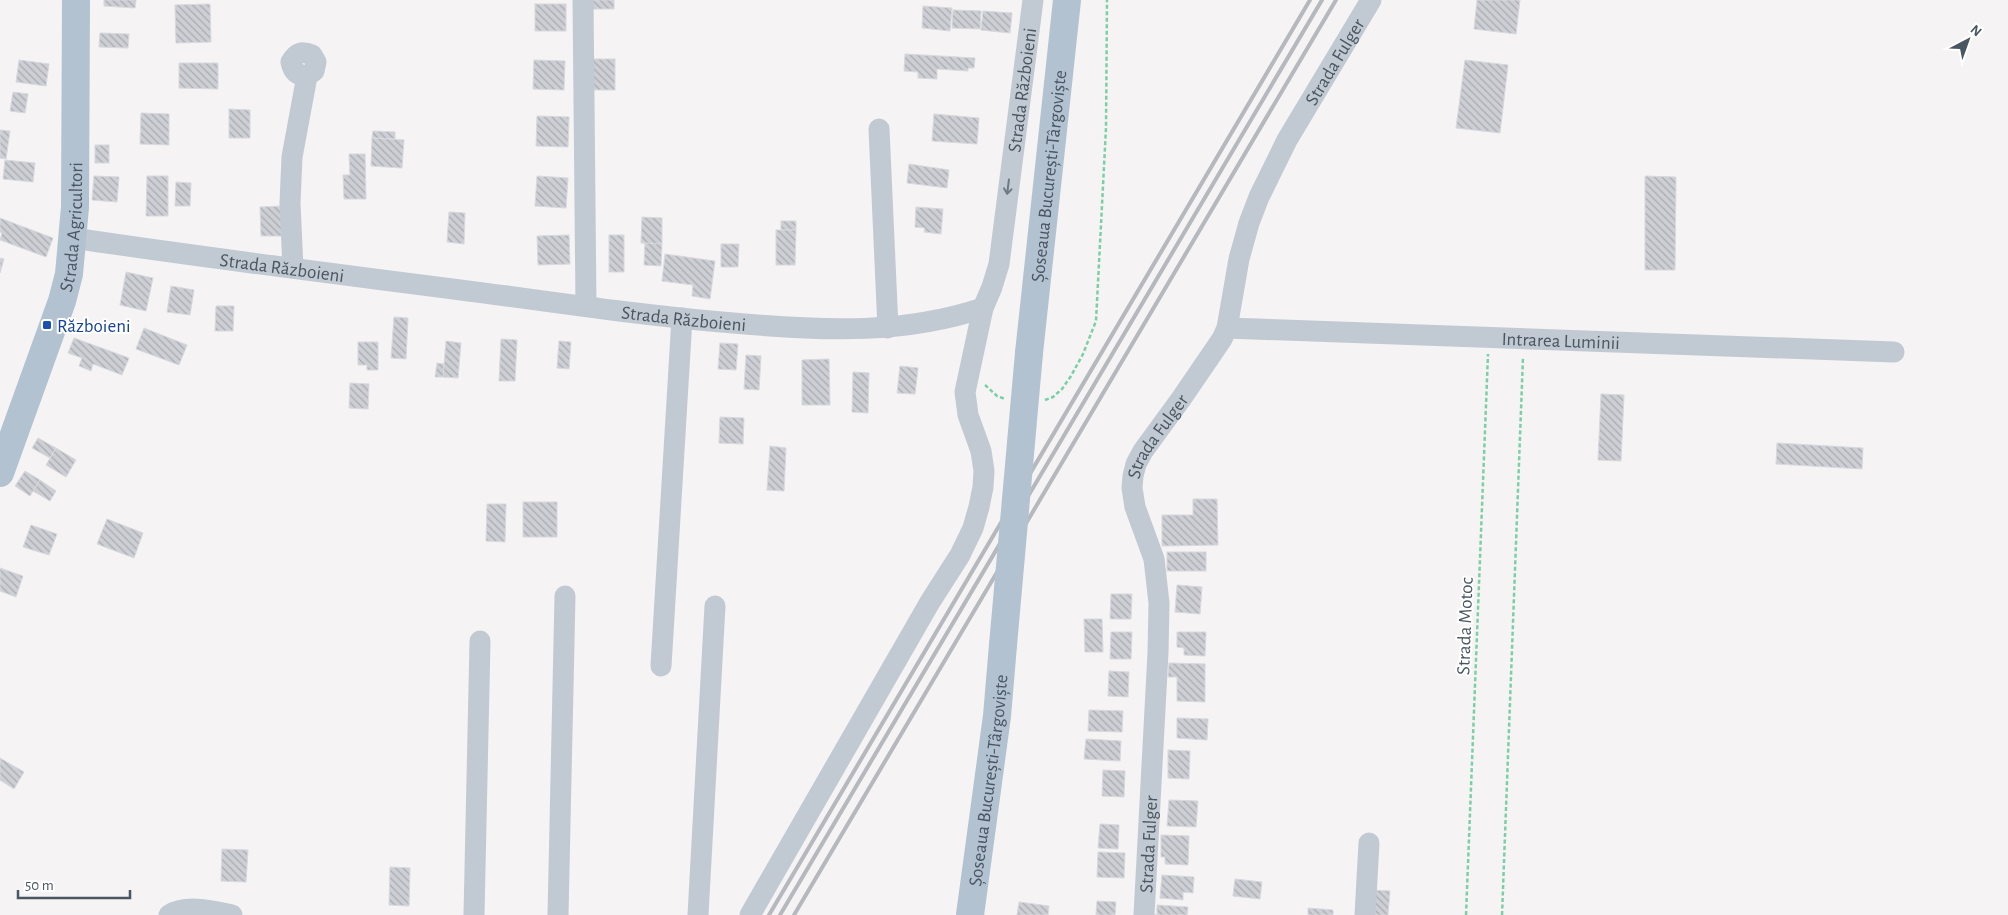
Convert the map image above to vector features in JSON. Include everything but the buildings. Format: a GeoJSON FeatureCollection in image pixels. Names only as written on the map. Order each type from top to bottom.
{"type":"FeatureCollection","features":[{"type":"Feature","properties":{"kind":"main road","name":"Strada Agricultori"},"geometry":{"type":"LineString","coordinates":[[0,473],[62,301],[69,274],[73,238],[76,0]]}},
{"type":"Feature","properties":{"kind":"main road","name":"Șoseaua București-Târgoviște"},"geometry":{"type":"LineString","coordinates":[[970,915],[996,725],[1029,353],[1067,0]]}},
{"type":"Feature","properties":{"kind":"street"},"geometry":{"type":"LineString","coordinates":[[583,0],[586,306]]}},
{"type":"Feature","properties":{"kind":"street","name":"Strada Războieni"},"geometry":{"type":"LineString","coordinates":[[73,238],[682,318],[807,329],[854,330],[888,328],[954,318],[983,308],[999,264],[1033,0]]}},
{"type":"Feature","properties":{"kind":"street","name":"Strada Fulger"},"geometry":{"type":"LineString","coordinates":[[1144,915],[1159,603],[1154,559],[1135,507],[1132,488],[1133,476],[1136,464],[1143,450],[1216,350],[1227,328],[1239,259],[1249,223],[1259,197],[1292,132],[1370,0]]}},
{"type":"Feature","properties":{"kind":"street"},"geometry":{"type":"LineString","coordinates":[[293,268],[290,202],[292,157],[307,76]]}},
{"type":"Feature","properties":{"kind":"street"},"geometry":{"type":"LineString","coordinates":[[879,129],[888,328]]}},
{"type":"Feature","properties":{"kind":"street"},"geometry":{"type":"LineString","coordinates":[[750,915],[930,602],[960,555],[973,528],[981,501],[984,471],[981,451],[968,415],[965,392],[983,308]]}},
{"type":"Feature","properties":{"kind":"street"},"geometry":{"type":"LineString","coordinates":[[661,666],[682,318]]}},
{"type":"Feature","properties":{"kind":"street","name":"Intrarea Luminii"},"geometry":{"type":"LineString","coordinates":[[1227,328],[1894,352]]}},
{"type":"Feature","properties":{"kind":"street"},"geometry":{"type":"LineString","coordinates":[[558,915],[565,596]]}},
{"type":"Feature","properties":{"kind":"street"},"geometry":{"type":"LineString","coordinates":[[698,915],[715,606]]}},
{"type":"Feature","properties":{"kind":"street"},"geometry":{"type":"LineString","coordinates":[[474,915],[480,640]]}},
{"type":"Feature","properties":{"kind":"street"},"geometry":{"type":"LineString","coordinates":[[1365,915],[1369,843]]}},
{"type":"Feature","properties":{"kind":"street"},"geometry":{"type":"LineString","coordinates":[[169,915],[176,910],[209,911],[232,915]]}},
{"type":"Feature","properties":{"kind":"path"},"geometry":{"type":"LineString","coordinates":[[1039,401],[1053,397],[1062,389],[1083,354],[1096,321],[1106,128],[1107,0]]}},
{"type":"Feature","properties":{"kind":"path","name":"Strada Motoc"},"geometry":{"type":"LineString","coordinates":[[1466,915],[1488,337]]}},
{"type":"Feature","properties":{"kind":"path"},"geometry":{"type":"LineString","coordinates":[[1502,915],[1524,338]]}},
{"type":"Feature","properties":{"kind":"path"},"geometry":{"type":"LineString","coordinates":[[969,367],[997,396],[1010,401]]}},
{"type":"Feature","properties":{"kind":"railway"},"geometry":{"type":"LineString","coordinates":[[769,915],[1310,0]]}},
{"type":"Feature","properties":{"kind":"railway"},"geometry":{"type":"LineString","coordinates":[[780,915],[1322,0]]}},
{"type":"Feature","properties":{"kind":"railway"},"geometry":{"type":"LineString","coordinates":[[794,915],[1336,0]]}},
{"type":"Feature","properties":{"kind":"place","name":"Războieni"},"geometry":{"type":"Point","coordinates":[47,325]}}]}
